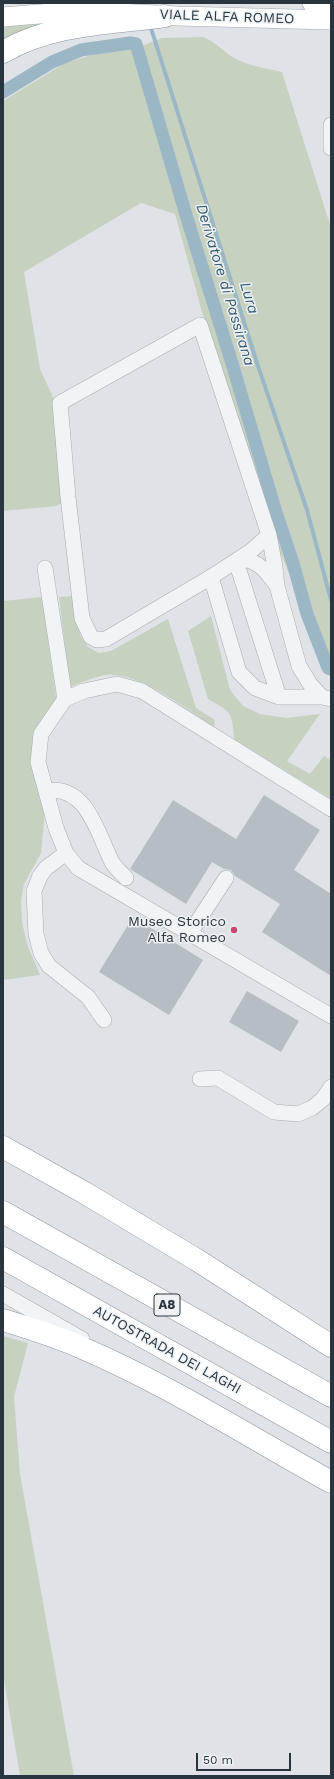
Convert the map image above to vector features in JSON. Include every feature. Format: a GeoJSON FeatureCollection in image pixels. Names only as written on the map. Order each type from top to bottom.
{"type":"FeatureCollection","features":[{"type":"Feature","properties":{"kind":"highway"},"geometry":{"type":"LineString","coordinates":[[3,52],[29,40],[65,28],[129,17],[171,16]]}},
{"type":"Feature","properties":{"kind":"highway"},"geometry":{"type":"LineString","coordinates":[[3,1135],[85,1193]]}},
{"type":"Feature","properties":{"kind":"highway"},"geometry":{"type":"LineString","coordinates":[[3,1147],[85,1193],[197,1260],[331,1346]]}},
{"type":"Feature","properties":{"kind":"highway","name":"A8"},"geometry":{"type":"LineString","coordinates":[[3,1212],[331,1396]]}},
{"type":"Feature","properties":{"kind":"highway","name":"AUTOSTRADA DEI LAGHI"},"geometry":{"type":"LineString","coordinates":[[3,1258],[331,1442]]}},
{"type":"Feature","properties":{"kind":"highway"},"geometry":{"type":"LineString","coordinates":[[3,1320],[49,1334],[81,1347],[156,1383],[331,1482]]}},
{"type":"Feature","properties":{"kind":"main road","name":"VIALE ALFA ROMEO"},"geometry":{"type":"LineString","coordinates":[[312,3],[331,4]]}},
{"type":"Feature","properties":{"kind":"main road"},"geometry":{"type":"LineString","coordinates":[[9,17],[76,11],[129,17]]}},
{"type":"Feature","properties":{"kind":"main road","name":"VIALE ALFA ROMEO"},"geometry":{"type":"LineString","coordinates":[[171,16],[331,20]]}},
{"type":"Feature","properties":{"kind":"street"},"geometry":{"type":"LineString","coordinates":[[331,125],[331,148]]}},
{"type":"Feature","properties":{"kind":"street"},"geometry":{"type":"LineString","coordinates":[[269,535],[251,551],[211,577],[106,639],[97,640],[91,637],[82,618],[67,490],[60,403],[200,325],[269,535],[275,567],[276,586],[300,666],[310,684],[326,698]]}},
{"type":"Feature","properties":{"kind":"street"},"geometry":{"type":"LineString","coordinates":[[238,559],[254,562],[265,570],[276,586]]}},
{"type":"Feature","properties":{"kind":"street"},"geometry":{"type":"LineString","coordinates":[[238,559],[279,697]]}},
{"type":"Feature","properties":{"kind":"street"},"geometry":{"type":"LineString","coordinates":[[44,568],[65,699]]}},
{"type":"Feature","properties":{"kind":"street"},"geometry":{"type":"LineString","coordinates":[[211,577],[239,672],[255,688],[279,697],[326,698]]}},
{"type":"Feature","properties":{"kind":"street"},"geometry":{"type":"LineString","coordinates":[[331,809],[210,734],[165,703],[142,691],[117,684],[84,691],[65,699],[42,734],[38,762],[56,828],[66,853],[78,868],[331,1016]]}},
{"type":"Feature","properties":{"kind":"street"},"geometry":{"type":"LineString","coordinates":[[46,791],[54,789],[68,793],[86,807],[112,864],[126,878]]}},
{"type":"Feature","properties":{"kind":"street"},"geometry":{"type":"LineString","coordinates":[[66,853],[46,868],[40,876],[34,891],[36,934],[41,953],[49,966],[88,997],[104,1020]]}},
{"type":"Feature","properties":{"kind":"street"},"geometry":{"type":"LineString","coordinates":[[190,933],[226,878]]}},
{"type":"Feature","properties":{"kind":"street"},"geometry":{"type":"LineString","coordinates":[[200,1079],[218,1078],[274,1112],[298,1114],[312,1108],[322,1099],[331,1087]]}},
{"type":"Feature","properties":{"kind":"street"},"geometry":{"type":"LineString","coordinates":[[3,1294],[156,1383]]}},
{"type":"Feature","properties":{"kind":"green space"},"geometry":{"type":"Polygon","coordinates":[[[22,22],[57,24],[3,45],[3,28],[22,22]]]}},
{"type":"Feature","properties":{"kind":"green space"},"geometry":{"type":"Polygon","coordinates":[[[203,37],[214,43],[231,56],[243,62],[282,72],[331,228],[331,663],[324,659],[281,554],[202,312],[175,214],[141,203],[24,272],[40,369],[53,397],[64,502],[56,506],[3,511],[3,101],[65,63],[108,50],[131,50],[162,38],[203,37]]]}},
{"type":"Feature","properties":{"kind":"green space"},"geometry":{"type":"Polygon","coordinates":[[[74,596],[80,635],[88,647],[99,653],[111,651],[168,619],[196,708],[215,720],[214,727],[162,693],[147,685],[118,675],[105,675],[70,687],[59,597],[74,596]]]}},
{"type":"Feature","properties":{"kind":"green space"},"geometry":{"type":"Polygon","coordinates":[[[42,597],[57,704],[39,734],[46,801],[41,853],[24,884],[21,900],[22,922],[27,944],[40,975],[3,980],[3,601],[42,597]]]}},
{"type":"Feature","properties":{"kind":"green space"},"geometry":{"type":"Polygon","coordinates":[[[211,616],[230,690],[243,706],[260,714],[286,718],[320,714],[287,761],[310,774],[324,756],[331,761],[331,799],[234,739],[229,714],[222,707],[208,699],[188,631],[211,616]]]}},
{"type":"Feature","properties":{"kind":"green space"},"geometry":{"type":"Polygon","coordinates":[[[3,1336],[28,1343],[14,1397],[20,1474],[74,1776],[20,1776],[3,1673],[3,1336]]]}},
{"type":"Feature","properties":{"kind":"building"},"geometry":{"type":"Polygon","coordinates":[[[264,795],[320,830],[294,870],[331,894],[331,976],[262,932],[280,904],[235,876],[231,870],[224,869],[212,862],[186,904],[130,869],[173,800],[236,839],[264,795]]]}},
{"type":"Feature","properties":{"kind":"building"},"geometry":{"type":"Polygon","coordinates":[[[133,917],[203,960],[169,1015],[99,972],[133,917]]]}},
{"type":"Feature","properties":{"kind":"building"},"geometry":{"type":"Polygon","coordinates":[[[247,991],[299,1021],[281,1052],[229,1022],[247,991]]]}},
{"type":"Feature","properties":{"kind":"waterway","name":"Lura"},"geometry":{"type":"LineString","coordinates":[[150,25],[257,363],[307,510],[331,600]]}},
{"type":"Feature","properties":{"kind":"waterway","name":"Derivatore di Passirana"},"geometry":{"type":"LineString","coordinates":[[3,92],[52,62],[81,50],[130,43],[136,44],[186,215],[275,509],[293,563],[307,614],[328,668],[331,669]]}},
{"type":"Feature","properties":{"kind":"place","name":"Museo Storico Alfa Romeo"},"geometry":{"type":"Point","coordinates":[234,930]}}]}
